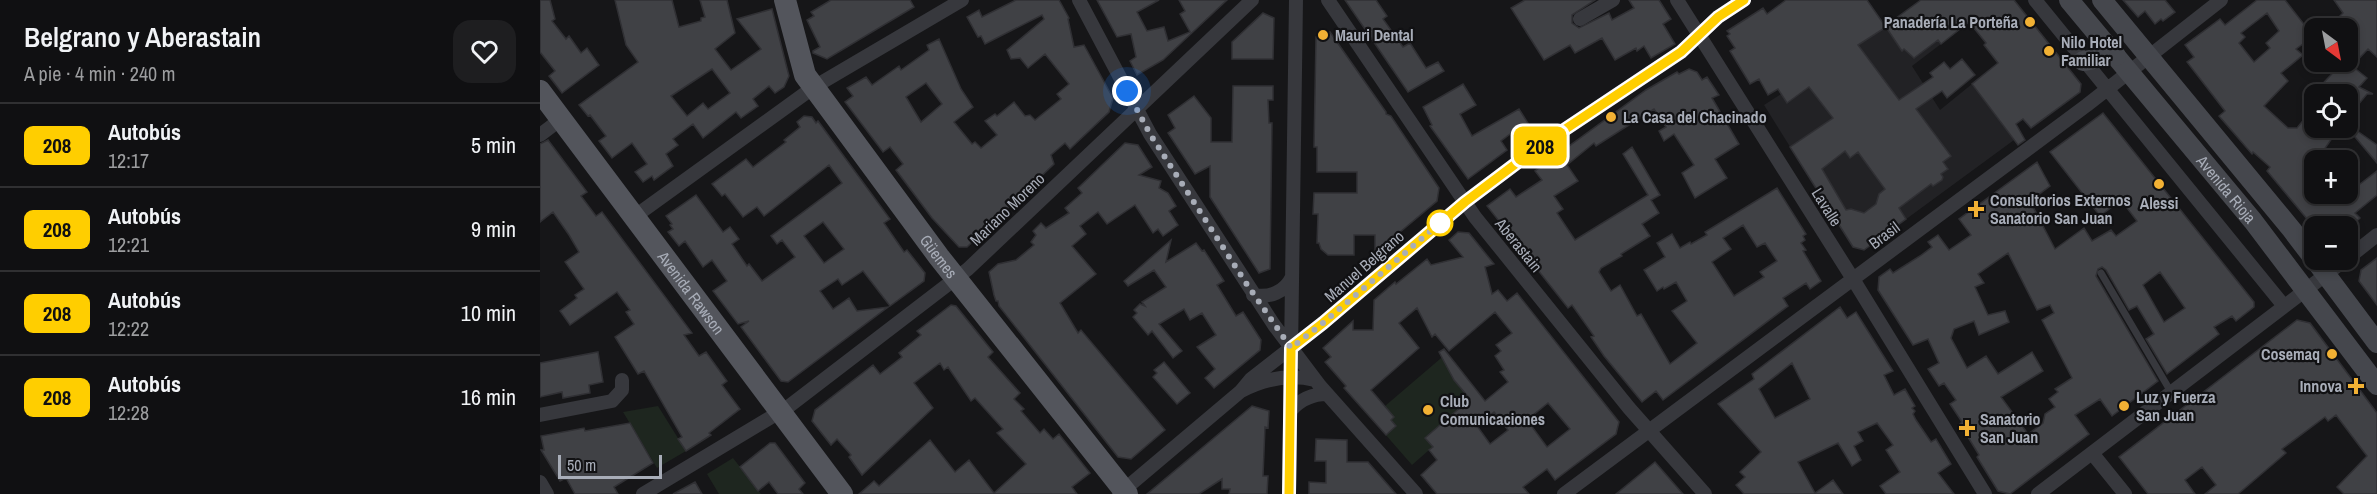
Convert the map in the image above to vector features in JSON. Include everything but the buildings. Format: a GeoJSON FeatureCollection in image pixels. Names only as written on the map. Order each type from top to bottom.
{"type":"FeatureCollection","features":[{"type":"Feature","properties":{"kind":"main road","name":"Güemes"},"geometry":{"type":"LineString","coordinates":[[785,0],[805,75],[956,278],[1123,493]]}},
{"type":"Feature","properties":{"kind":"main road","name":"Avenida Rioja"},"geometry":{"type":"LineString","coordinates":[[2069,0],[2109,52],[2129,72],[2253,221],[2377,385]]}},
{"type":"Feature","properties":{"kind":"main road"},"geometry":{"type":"LineString","coordinates":[[2083,61],[2095,60],[2109,52],[2110,25],[2105,4]]}},
{"type":"Feature","properties":{"kind":"main road","name":"Avenida Rioja"},"geometry":{"type":"LineString","coordinates":[[2105,4],[2205,123],[2304,247]]}},
{"type":"Feature","properties":{"kind":"main road"},"geometry":{"type":"LineString","coordinates":[[2129,72],[2146,75],[2176,109],[2186,116],[2205,123]]}},
{"type":"Feature","properties":{"kind":"main road","name":"Avenida Rawson"},"geometry":{"type":"LineString","coordinates":[[540,91],[842,494]]}},
{"type":"Feature","properties":{"kind":"main road"},"geometry":{"type":"LineString","coordinates":[[2253,221],[2276,233],[2304,265]]}},
{"type":"Feature","properties":{"kind":"main road"},"geometry":{"type":"LineString","coordinates":[[2308,270],[2318,275],[2318,270]]}},
{"type":"Feature","properties":{"kind":"main road","name":"Avenida Rioja"},"geometry":{"type":"LineString","coordinates":[[2322,270],[2377,343]]}},
{"type":"Feature","properties":{"kind":"street"},"geometry":{"type":"LineString","coordinates":[[634,217],[814,87],[962,0]]}},
{"type":"Feature","properties":{"kind":"street"},"geometry":{"type":"LineString","coordinates":[[1078,0],[1150,134],[1253,295],[1315,380],[1416,494]]}},
{"type":"Feature","properties":{"kind":"street","name":"Mariano Moreno"},"geometry":{"type":"LineString","coordinates":[[643,494],[780,411],[968,269],[1252,0]]}},
{"type":"Feature","properties":{"kind":"street"},"geometry":{"type":"LineString","coordinates":[[1289,494],[1296,0]]}},
{"type":"Feature","properties":{"kind":"street","name":"Aberastain"},"geometry":{"type":"LineString","coordinates":[[1328,0],[1465,202],[1629,408],[1706,494]]}},
{"type":"Feature","properties":{"kind":"street"},"geometry":{"type":"LineString","coordinates":[[1580,19],[1613,0]]}},
{"type":"Feature","properties":{"kind":"street","name":"Lavalle"},"geometry":{"type":"LineString","coordinates":[[1677,0],[1985,494]]}},
{"type":"Feature","properties":{"kind":"street","name":"Manuel Belgrano"},"geometry":{"type":"LineString","coordinates":[[1123,493],[1241,391],[1251,379],[1323,323],[1465,202],[1534,150],[1681,52],[1718,17],[1744,0]]}},
{"type":"Feature","properties":{"kind":"street","name":"Avenida Rioja"},"geometry":{"type":"LineString","coordinates":[[2035,0],[2284,306]]}},
{"type":"Feature","properties":{"kind":"street","name":"Brasil"},"geometry":{"type":"LineString","coordinates":[[1564,494],[2129,72],[2221,0]]}},
{"type":"Feature","properties":{"kind":"street"},"geometry":{"type":"LineString","coordinates":[[540,135],[561,119]]}},
{"type":"Feature","properties":{"kind":"street"},"geometry":{"type":"LineString","coordinates":[[2358,250],[2377,235]]}},
{"type":"Feature","properties":{"kind":"street"},"geometry":{"type":"LineString","coordinates":[[2038,494],[2306,289],[2315,270]]}},
{"type":"Feature","properties":{"kind":"street"},"geometry":{"type":"LineString","coordinates":[[1253,295],[1263,296],[1276,293],[1286,286],[1292,277]]}},
{"type":"Feature","properties":{"kind":"street","name":"Manuel Belgrano"},"geometry":{"type":"LineString","coordinates":[[1241,391],[1264,382],[1291,377],[1315,380]]}},
{"type":"Feature","properties":{"kind":"street"},"geometry":{"type":"LineString","coordinates":[[540,415],[612,401],[622,390],[622,380]]}},
{"type":"Feature","properties":{"kind":"street"},"geometry":{"type":"LineString","coordinates":[[1291,410],[1299,402],[1309,397],[1327,394]]}},
{"type":"Feature","properties":{"kind":"street"},"geometry":{"type":"LineString","coordinates":[[2092,453],[2125,494]]}},
{"type":"Feature","properties":{"kind":"street"},"geometry":{"type":"LineString","coordinates":[[540,482],[547,494]]}},
{"type":"Feature","properties":{"kind":"lane"},"geometry":{"type":"LineString","coordinates":[[2101,273],[2171,392]]}},
{"type":"Feature","properties":{"kind":"shaded area"},"geometry":{"type":"Polygon","coordinates":[[[1921,0],[1999,0],[1912,66],[1940,110],[1972,84],[2014,140],[1864,250],[1853,247],[1834,217],[1845,210],[1824,174],[1812,182],[1764,105],[1885,28],[1921,0]]]}},
{"type":"Feature","properties":{"kind":"shaded area","name":"Club Comunicaciones"},"geometry":{"type":"Polygon","coordinates":[[[1447,353],[1485,401],[1412,465],[1371,418],[1447,353]]]}},
{"type":"Feature","properties":{"kind":"shaded area"},"geometry":{"type":"Polygon","coordinates":[[[658,406],[686,451],[657,468],[623,412],[658,406]]]}},
{"type":"Feature","properties":{"kind":"shaded area"},"geometry":{"type":"Polygon","coordinates":[[[733,458],[761,494],[719,494],[707,474],[733,458]]]}},
{"type":"Feature","properties":{"kind":"bus line","name":"208"},"geometry":{"type":"LineString","coordinates":[[1289,494],[1291,348],[1465,202],[1534,150],[1681,52],[1718,17],[1744,0]]}},
{"type":"Feature","properties":{"kind":"place","name":"Panadería La Porteña"},"geometry":{"type":"Point","coordinates":[2030,22]}},
{"type":"Feature","properties":{"kind":"place","name":"Mauri Dental"},"geometry":{"type":"Point","coordinates":[1323,35]}},
{"type":"Feature","properties":{"kind":"place","name":"Nilo Hotel Familiar"},"geometry":{"type":"Point","coordinates":[2049,51]}},
{"type":"Feature","properties":{"kind":"place","name":"La Casa del Chacinado"},"geometry":{"type":"Point","coordinates":[1611,117]}},
{"type":"Feature","properties":{"kind":"place","name":"Alessi"},"geometry":{"type":"Point","coordinates":[2159,184]}},
{"type":"Feature","properties":{"kind":"place","name":"Consultorios Externos Sanatorio San Juan"},"geometry":{"type":"Point","coordinates":[1976,209]}},
{"type":"Feature","properties":{"kind":"place","name":"Cosemaq"},"geometry":{"type":"Point","coordinates":[2332,354]}},
{"type":"Feature","properties":{"kind":"place","name":"Innova"},"geometry":{"type":"Point","coordinates":[2356,386]}},
{"type":"Feature","properties":{"kind":"place","name":"Luz y Fuerza San Juan"},"geometry":{"type":"Point","coordinates":[2124,406]}},
{"type":"Feature","properties":{"kind":"place","name":"Club Comunicaciones"},"geometry":{"type":"Point","coordinates":[1428,410]}},
{"type":"Feature","properties":{"kind":"place","name":"Sanatorio San Juan"},"geometry":{"type":"Point","coordinates":[1967,428]}},
{"type":"Feature","properties":{"kind":"route"},"geometry":{"type":"LineString","coordinates":[[1127,91],[1150,134],[1246,283],[1291,348],[1440,223]]}}]}
